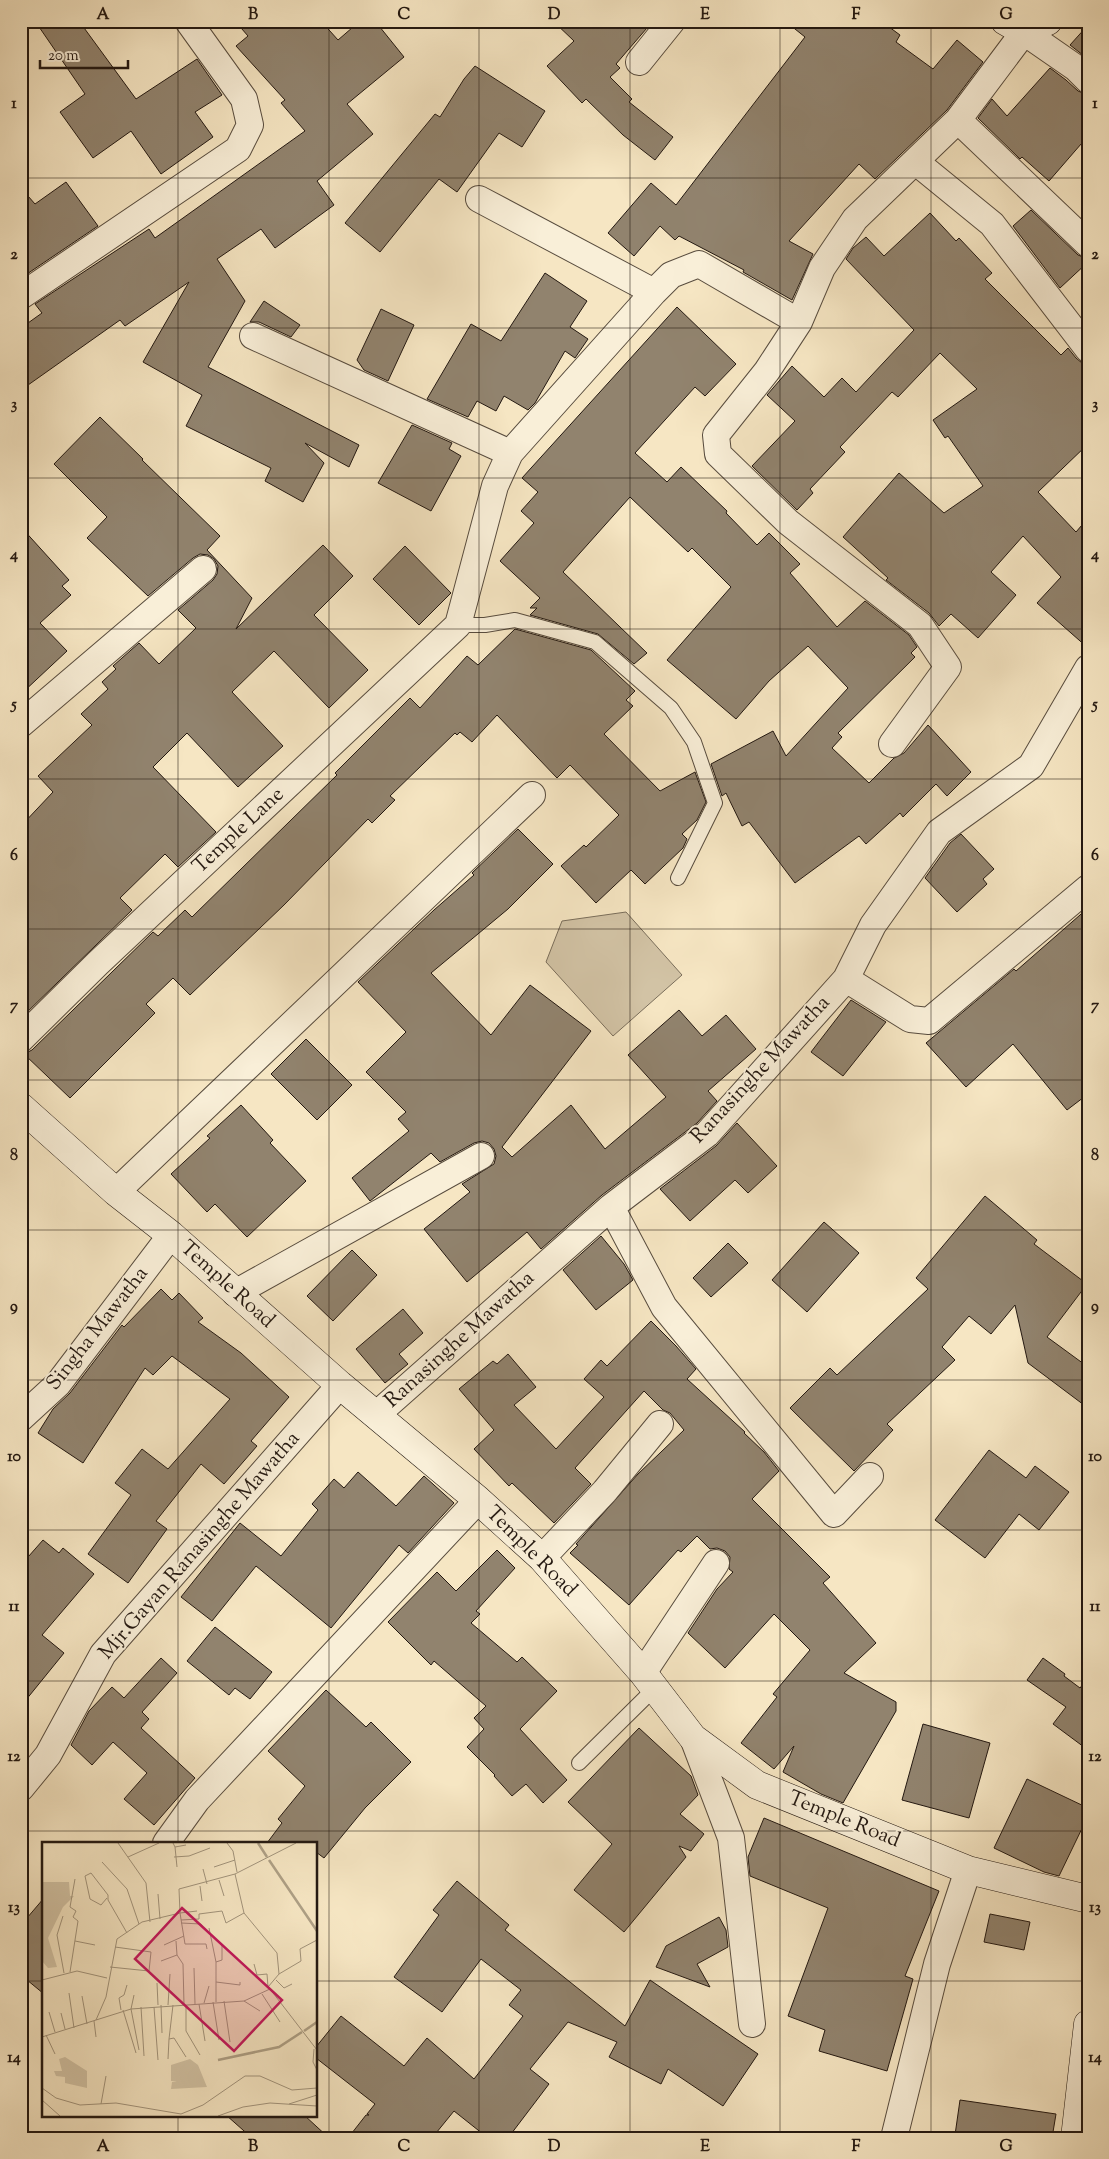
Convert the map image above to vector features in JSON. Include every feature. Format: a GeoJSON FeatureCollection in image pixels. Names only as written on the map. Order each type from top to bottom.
{"type":"FeatureCollection","features":[{"type":"Feature","properties":{"kind":"street"},"geometry":{"type":"LineString","coordinates":[[21,296],[238,149],[250,125],[244,99],[188,21]]}},
{"type":"Feature","properties":{"kind":"street"},"geometry":{"type":"LineString","coordinates":[[638,62],[672,21]]}},
{"type":"Feature","properties":{"kind":"street"},"geometry":{"type":"LineString","coordinates":[[892,744],[948,667],[920,625],[788,522],[718,454],[716,435],[767,371],[799,322],[822,268],[856,218],[958,120],[1026,25],[1088,80]]}},
{"type":"Feature","properties":{"kind":"street"},"geometry":{"type":"LineString","coordinates":[[958,120],[1088,244]]}},
{"type":"Feature","properties":{"kind":"street"},"geometry":{"type":"LineString","coordinates":[[916,162],[992,224],[1088,349]]}},
{"type":"Feature","properties":{"kind":"street"},"geometry":{"type":"LineString","coordinates":[[479,199],[654,292]]}},
{"type":"Feature","properties":{"kind":"street"},"geometry":{"type":"LineString","coordinates":[[458,625],[495,486],[510,453],[671,275],[698,264],[799,322]]}},
{"type":"Feature","properties":{"kind":"street"},"geometry":{"type":"LineString","coordinates":[[252,336],[510,453]]}},
{"type":"Feature","properties":{"kind":"street"},"geometry":{"type":"LineString","coordinates":[[21,724],[203,568]]}},
{"type":"Feature","properties":{"kind":"street","name":"Temple Lane"},"geometry":{"type":"LineString","coordinates":[[21,1039],[98,963],[458,625]]}},
{"type":"Feature","properties":{"kind":"street"},"geometry":{"type":"LineString","coordinates":[[846,978],[873,925],[939,832],[1031,766],[1088,668]]}},
{"type":"Feature","properties":{"kind":"street"},"geometry":{"type":"LineString","coordinates":[[116,1192],[532,795]]}},
{"type":"Feature","properties":{"kind":"street","name":"Ranasinghe Mawatha"},"geometry":{"type":"LineString","coordinates":[[376,1415],[611,1206],[706,1134],[846,978],[910,1019],[929,1021],[1088,888]]}},
{"type":"Feature","properties":{"kind":"street","name":"Temple Road"},"geometry":{"type":"LineString","coordinates":[[21,1107],[116,1192],[170,1235],[340,1385],[478,1500],[542,1558],[648,1681],[693,1738],[757,1785],[968,1870],[1088,1899]]}},
{"type":"Feature","properties":{"kind":"street"},"geometry":{"type":"LineString","coordinates":[[235,1293],[481,1156]]}},
{"type":"Feature","properties":{"kind":"street"},"geometry":{"type":"LineString","coordinates":[[611,1206],[664,1307],[834,1514],[870,1476]]}},
{"type":"Feature","properties":{"kind":"street","name":"Singha Mawatha"},"geometry":{"type":"LineString","coordinates":[[21,1418],[58,1384],[170,1235]]}},
{"type":"Feature","properties":{"kind":"street","name":"Mjr.Gayan Ranasinghe Mawatha"},"geometry":{"type":"LineString","coordinates":[[21,1788],[48,1755],[104,1654],[340,1385]]}},
{"type":"Feature","properties":{"kind":"street"},"geometry":{"type":"LineString","coordinates":[[542,1558],[605,1491],[660,1424]]}},
{"type":"Feature","properties":{"kind":"street"},"geometry":{"type":"LineString","coordinates":[[167,1842],[197,1800],[478,1500]]}},
{"type":"Feature","properties":{"kind":"street"},"geometry":{"type":"LineString","coordinates":[[648,1681],[716,1563]]}},
{"type":"Feature","properties":{"kind":"street"},"geometry":{"type":"LineString","coordinates":[[693,1738],[731,1838],[752,2024]]}},
{"type":"Feature","properties":{"kind":"street"},"geometry":{"type":"LineString","coordinates":[[894,2138],[937,1964],[968,1870]]}},
{"type":"Feature","properties":{"kind":"street"},"geometry":{"type":"LineString","coordinates":[[1075,2138],[1088,2024]]}},
{"type":"Feature","properties":{"kind":"lane"},"geometry":{"type":"LineString","coordinates":[[458,625],[485,625],[515,620],[595,642],[670,708],[694,742],[715,803],[678,878]]}},
{"type":"Feature","properties":{"kind":"lane"},"geometry":{"type":"LineString","coordinates":[[579,1764],[648,1681]]}},
{"type":"Feature","properties":{"kind":"shaded area"},"geometry":{"type":"Polygon","coordinates":[[[626,912],[682,975],[613,1036],[546,962],[562,921],[626,912]]]}},
{"type":"Feature","properties":{"kind":"building"},"geometry":{"type":"Polygon","coordinates":[[[35,21],[79,21],[136,99],[197,59],[222,95],[195,112],[213,137],[161,174],[131,131],[93,158],[60,112],[85,94],[35,21]]]}},
{"type":"Feature","properties":{"kind":"building"},"geometry":{"type":"Polygon","coordinates":[[[235,21],[321,21],[338,40],[360,21],[375,21],[404,57],[347,104],[373,134],[317,181],[334,205],[275,248],[261,229],[217,259],[245,301],[208,367],[359,445],[349,467],[305,443],[324,463],[303,502],[265,481],[271,468],[186,426],[202,395],[143,362],[189,282],[125,326],[120,320],[21,390],[21,328],[42,313],[35,304],[149,229],[155,238],[305,131],[281,103],[285,100],[236,46],[248,36],[235,21]]]}},
{"type":"Feature","properties":{"kind":"building"},"geometry":{"type":"Polygon","coordinates":[[[553,21],[653,21],[616,64],[620,68],[610,77],[632,99],[629,102],[673,137],[655,160],[623,135],[586,99],[582,103],[547,66],[574,41],[553,21]]]}},
{"type":"Feature","properties":{"kind":"building"},"geometry":{"type":"Polygon","coordinates":[[[785,21],[881,21],[900,35],[896,42],[933,69],[957,40],[983,62],[947,110],[875,179],[859,164],[789,241],[813,254],[792,300],[743,272],[744,270],[679,236],[675,240],[660,226],[634,256],[608,233],[651,183],[676,205],[805,37],[785,21]]]}},
{"type":"Feature","properties":{"kind":"building"},"geometry":{"type":"Polygon","coordinates":[[[1088,25],[1088,59],[1070,45],[1088,25]]]}},
{"type":"Feature","properties":{"kind":"building"},"geometry":{"type":"Polygon","coordinates":[[[475,66],[545,111],[522,147],[499,133],[457,192],[439,179],[380,252],[345,223],[435,114],[440,117],[464,79],[475,66]]]}},
{"type":"Feature","properties":{"kind":"building"},"geometry":{"type":"Polygon","coordinates":[[[1050,68],[1078,91],[1088,95],[1088,136],[1049,181],[1022,157],[1020,159],[978,118],[992,99],[1007,116],[1050,68]]]}},
{"type":"Feature","properties":{"kind":"building"},"geometry":{"type":"Polygon","coordinates":[[[66,182],[98,226],[21,278],[21,188],[35,204],[66,182]]]}},
{"type":"Feature","properties":{"kind":"building"},"geometry":{"type":"Polygon","coordinates":[[[1031,210],[1078,255],[1088,259],[1088,262],[1060,288],[1013,226],[1031,210]]]}},
{"type":"Feature","properties":{"kind":"building"},"geometry":{"type":"Polygon","coordinates":[[[930,213],[956,241],[959,238],[992,273],[985,279],[1061,355],[1068,348],[1082,363],[1088,364],[1088,444],[1038,492],[1076,532],[1088,518],[1088,648],[1037,603],[1061,577],[1023,536],[991,572],[1016,595],[978,638],[951,614],[939,626],[929,613],[886,580],[888,578],[843,537],[899,473],[944,513],[983,486],[948,436],[945,438],[933,420],[977,389],[940,353],[898,397],[892,392],[840,447],[845,452],[810,489],[813,493],[797,510],[752,466],[795,421],[767,395],[792,366],[824,397],[842,378],[856,392],[914,330],[846,259],[853,248],[866,237],[884,256],[930,213]]]}},
{"type":"Feature","properties":{"kind":"building"},"geometry":{"type":"Polygon","coordinates":[[[545,273],[587,301],[570,327],[588,339],[575,358],[565,351],[535,403],[528,410],[504,396],[496,411],[477,401],[468,417],[427,399],[471,324],[501,341],[545,273]]]}},
{"type":"Feature","properties":{"kind":"building"},"geometry":{"type":"Polygon","coordinates":[[[264,301],[300,325],[291,337],[259,322],[250,322],[264,301]]]}},
{"type":"Feature","properties":{"kind":"building"},"geometry":{"type":"Polygon","coordinates":[[[677,307],[736,364],[705,396],[695,387],[635,453],[667,482],[681,467],[727,511],[726,513],[757,545],[769,533],[800,564],[790,573],[837,627],[865,601],[909,635],[917,647],[911,653],[915,657],[838,733],[842,737],[832,748],[869,783],[894,758],[904,753],[928,725],[971,772],[947,796],[936,784],[903,817],[900,813],[866,844],[859,836],[795,883],[749,822],[742,826],[726,793],[722,796],[711,764],[773,731],[786,756],[848,688],[808,646],[769,681],[736,719],[667,660],[731,587],[692,548],[688,552],[630,497],[563,572],[647,653],[634,664],[598,634],[530,615],[537,608],[530,608],[540,598],[500,561],[534,523],[521,511],[538,492],[522,478],[677,307]]]}},
{"type":"Feature","properties":{"kind":"building"},"geometry":{"type":"Polygon","coordinates":[[[381,309],[414,325],[388,381],[364,370],[357,360],[381,309]]]}},
{"type":"Feature","properties":{"kind":"building"},"geometry":{"type":"Polygon","coordinates":[[[100,417],[220,536],[207,550],[252,598],[236,629],[323,545],[353,576],[314,615],[368,670],[329,708],[274,651],[232,692],[283,746],[238,787],[187,733],[153,767],[216,832],[178,867],[165,854],[120,898],[132,910],[21,1018],[21,826],[53,792],[38,776],[92,725],[81,714],[108,689],[102,682],[116,669],[113,666],[139,643],[159,664],[196,628],[178,610],[213,580],[217,574],[218,566],[214,559],[208,555],[200,554],[148,596],[87,538],[107,517],[54,464],[100,417]]]}},
{"type":"Feature","properties":{"kind":"building"},"geometry":{"type":"Polygon","coordinates":[[[412,425],[452,443],[449,449],[461,456],[431,511],[378,483],[412,425]]]}},
{"type":"Feature","properties":{"kind":"building"},"geometry":{"type":"Polygon","coordinates":[[[21,527],[69,580],[62,586],[71,595],[40,623],[67,651],[21,694],[21,527]]]}},
{"type":"Feature","properties":{"kind":"building"},"geometry":{"type":"Polygon","coordinates":[[[405,546],[451,593],[419,625],[373,579],[405,546]]]}},
{"type":"Feature","properties":{"kind":"building"},"geometry":{"type":"Polygon","coordinates":[[[515,629],[591,650],[635,691],[626,700],[633,706],[604,734],[660,791],[695,772],[706,802],[697,820],[682,834],[687,839],[683,848],[645,884],[631,870],[596,903],[561,866],[584,845],[586,847],[619,815],[570,765],[557,778],[497,715],[472,742],[460,732],[457,735],[455,733],[390,796],[395,800],[372,823],[368,819],[284,905],[190,995],[173,978],[146,1004],[155,1013],[70,1098],[24,1054],[32,1050],[153,932],[158,936],[185,910],[192,917],[337,775],[335,773],[410,698],[420,708],[467,656],[478,665],[515,629]]]}},
{"type":"Feature","properties":{"kind":"building"},"geometry":{"type":"Polygon","coordinates":[[[518,829],[553,864],[508,909],[431,973],[491,1035],[530,985],[591,1031],[502,1147],[512,1157],[571,1105],[605,1149],[666,1097],[628,1055],[679,1010],[702,1036],[726,1015],[756,1049],[708,1091],[717,1101],[697,1123],[602,1195],[541,1249],[527,1232],[467,1282],[424,1229],[470,1192],[462,1184],[494,1164],[496,1156],[494,1149],[489,1143],[482,1141],[474,1143],[440,1162],[431,1153],[370,1201],[352,1178],[409,1131],[398,1119],[406,1112],[366,1072],[406,1032],[358,982],[474,875],[472,873],[518,829]]]}},
{"type":"Feature","properties":{"kind":"building"},"geometry":{"type":"Polygon","coordinates":[[[961,834],[994,869],[983,879],[987,884],[957,912],[925,878],[950,843],[961,834]]]}},
{"type":"Feature","properties":{"kind":"building"},"geometry":{"type":"Polygon","coordinates":[[[1088,908],[1088,1094],[1067,1110],[1013,1044],[966,1087],[926,1043],[1014,969],[1016,971],[1088,908]]]}},
{"type":"Feature","properties":{"kind":"building"},"geometry":{"type":"Polygon","coordinates":[[[851,1000],[886,1022],[843,1076],[811,1052],[851,1000]]]}},
{"type":"Feature","properties":{"kind":"building"},"geometry":{"type":"Polygon","coordinates":[[[306,1039],[352,1085],[317,1120],[271,1074],[306,1039]]]}},
{"type":"Feature","properties":{"kind":"building"},"geometry":{"type":"Polygon","coordinates":[[[241,1105],[273,1140],[270,1143],[306,1181],[247,1237],[215,1204],[207,1212],[171,1174],[210,1138],[207,1136],[241,1105]]]}},
{"type":"Feature","properties":{"kind":"building"},"geometry":{"type":"Polygon","coordinates":[[[737,1123],[777,1166],[748,1193],[735,1180],[690,1221],[660,1189],[716,1146],[737,1123]]]}},
{"type":"Feature","properties":{"kind":"building"},"geometry":{"type":"Polygon","coordinates":[[[985,1196],[1037,1240],[1034,1244],[1087,1284],[1047,1337],[1088,1367],[1088,1408],[1028,1363],[1015,1305],[991,1334],[969,1316],[942,1347],[955,1360],[887,1424],[893,1430],[854,1471],[790,1408],[830,1368],[837,1375],[928,1289],[916,1278],[985,1196]]]}},
{"type":"Feature","properties":{"kind":"building"},"geometry":{"type":"Polygon","coordinates":[[[824,1222],[859,1253],[807,1312],[772,1280],[824,1222]]]}},
{"type":"Feature","properties":{"kind":"building"},"geometry":{"type":"Polygon","coordinates":[[[601,1236],[624,1264],[633,1280],[596,1310],[563,1270],[601,1236]]]}},
{"type":"Feature","properties":{"kind":"building"},"geometry":{"type":"Polygon","coordinates":[[[728,1243],[748,1263],[711,1297],[693,1278],[728,1243]]]}},
{"type":"Feature","properties":{"kind":"building"},"geometry":{"type":"Polygon","coordinates":[[[352,1250],[377,1275],[333,1321],[307,1296],[352,1250]]]}},
{"type":"Feature","properties":{"kind":"building"},"geometry":{"type":"Polygon","coordinates":[[[161,1289],[172,1300],[179,1293],[203,1318],[198,1322],[241,1353],[289,1397],[251,1441],[257,1446],[224,1484],[201,1464],[156,1521],[167,1529],[128,1583],[88,1554],[131,1495],[115,1483],[142,1449],[168,1469],[230,1399],[172,1356],[153,1375],[145,1368],[83,1463],[38,1433],[53,1409],[70,1393],[122,1325],[124,1327],[161,1289]]]}},
{"type":"Feature","properties":{"kind":"building"},"geometry":{"type":"Polygon","coordinates":[[[403,1309],[423,1333],[399,1354],[408,1364],[385,1383],[356,1349],[403,1309]]]}},
{"type":"Feature","properties":{"kind":"building"},"geometry":{"type":"Polygon","coordinates":[[[651,1321],[696,1369],[687,1379],[745,1432],[779,1471],[752,1499],[830,1577],[823,1583],[876,1643],[844,1673],[896,1702],[896,1711],[843,1803],[821,1794],[783,1772],[794,1746],[774,1769],[741,1743],[777,1697],[773,1694],[810,1650],[774,1614],[725,1668],[688,1633],[717,1589],[733,1572],[729,1569],[730,1557],[725,1551],[717,1548],[710,1549],[697,1536],[681,1552],[678,1550],[629,1605],[570,1553],[638,1474],[684,1430],[670,1413],[663,1410],[644,1391],[575,1468],[591,1484],[554,1523],[512,1483],[509,1486],[474,1449],[494,1430],[459,1389],[493,1361],[497,1364],[508,1354],[536,1387],[514,1405],[556,1449],[604,1397],[584,1379],[601,1360],[607,1366],[651,1321]]]}},
{"type":"Feature","properties":{"kind":"building"},"geometry":{"type":"Polygon","coordinates":[[[989,1450],[1026,1478],[1035,1466],[1069,1492],[1039,1530],[1019,1514],[985,1558],[935,1520],[989,1450]]]}},
{"type":"Feature","properties":{"kind":"building"},"geometry":{"type":"Polygon","coordinates":[[[358,1472],[396,1506],[424,1476],[454,1503],[408,1553],[399,1545],[331,1628],[256,1566],[212,1621],[181,1597],[240,1523],[281,1556],[318,1510],[312,1504],[334,1479],[344,1488],[358,1472]]]}},
{"type":"Feature","properties":{"kind":"building"},"geometry":{"type":"Polygon","coordinates":[[[43,1540],[59,1553],[63,1548],[94,1574],[42,1635],[64,1653],[21,1706],[21,1565],[43,1540]]]}},
{"type":"Feature","properties":{"kind":"building"},"geometry":{"type":"Polygon","coordinates":[[[497,1550],[515,1568],[476,1611],[480,1614],[471,1623],[517,1662],[522,1657],[557,1691],[520,1729],[567,1780],[543,1803],[526,1784],[512,1796],[495,1775],[467,1747],[484,1729],[474,1718],[486,1706],[434,1661],[431,1665],[388,1622],[437,1572],[456,1591],[497,1550]]]}},
{"type":"Feature","properties":{"kind":"building"},"geometry":{"type":"Polygon","coordinates":[[[215,1627],[272,1672],[250,1699],[235,1688],[229,1695],[187,1661],[215,1627]]]}},
{"type":"Feature","properties":{"kind":"building"},"geometry":{"type":"Polygon","coordinates":[[[161,1658],[177,1673],[142,1712],[149,1719],[141,1728],[195,1778],[154,1825],[124,1799],[147,1773],[113,1742],[92,1765],[71,1745],[89,1711],[112,1687],[124,1698],[161,1658]]]}},
{"type":"Feature","properties":{"kind":"building"},"geometry":{"type":"Polygon","coordinates":[[[1043,1658],[1080,1688],[1088,1678],[1088,1750],[1053,1724],[1066,1707],[1027,1680],[1043,1658]]]}},
{"type":"Feature","properties":{"kind":"building"},"geometry":{"type":"Polygon","coordinates":[[[326,1690],[366,1727],[371,1722],[411,1762],[365,1808],[324,1858],[318,1854],[318,1842],[268,1842],[282,1823],[278,1819],[305,1786],[268,1751],[326,1690]]]}},
{"type":"Feature","properties":{"kind":"building"},"geometry":{"type":"Polygon","coordinates":[[[923,1724],[990,1743],[969,1818],[902,1800],[923,1724]]]}},
{"type":"Feature","properties":{"kind":"building"},"geometry":{"type":"Polygon","coordinates":[[[639,1728],[691,1776],[698,1795],[680,1814],[704,1834],[691,1851],[679,1846],[686,1857],[624,1932],[574,1890],[612,1844],[568,1802],[639,1728]]]}},
{"type":"Feature","properties":{"kind":"building"},"geometry":{"type":"Polygon","coordinates":[[[1027,1779],[1088,1808],[1088,1816],[1059,1876],[1044,1872],[994,1848],[1027,1779]]]}},
{"type":"Feature","properties":{"kind":"building"},"geometry":{"type":"Polygon","coordinates":[[[764,1818],[939,1891],[905,1976],[913,1979],[887,2071],[819,2051],[825,2030],[788,2016],[828,1908],[750,1876],[748,1857],[764,1818]]]}},
{"type":"Feature","properties":{"kind":"building"},"geometry":{"type":"Polygon","coordinates":[[[457,1881],[509,1925],[505,1930],[625,2026],[650,1980],[758,2054],[723,2106],[668,2069],[661,2084],[609,2057],[617,2042],[568,2022],[530,2069],[549,2084],[508,2138],[488,2138],[454,2111],[432,2138],[348,2138],[366,2115],[369,2115],[367,2114],[375,2104],[318,2060],[318,2045],[341,2016],[404,2066],[427,2038],[474,2079],[523,2016],[509,2005],[521,1990],[481,1959],[442,2012],[394,1977],[439,1915],[433,1910],[457,1881]]]}},
{"type":"Feature","properties":{"kind":"building"},"geometry":{"type":"Polygon","coordinates":[[[42,1900],[42,1992],[21,1975],[21,1925],[42,1900]]]}},
{"type":"Feature","properties":{"kind":"building"},"geometry":{"type":"Polygon","coordinates":[[[990,1914],[1030,1922],[1024,1950],[984,1942],[990,1914]]]}},
{"type":"Feature","properties":{"kind":"building"},"geometry":{"type":"Polygon","coordinates":[[[719,1917],[726,1930],[728,1947],[697,1964],[710,1987],[656,1967],[666,1946],[719,1917]]]}},
{"type":"Feature","properties":{"kind":"building"},"geometry":{"type":"Polygon","coordinates":[[[960,2100],[1056,2114],[1052,2138],[971,2138],[955,2135],[960,2100]]]}},
{"type":"Feature","properties":{"kind":"building"},"geometry":{"type":"Polygon","coordinates":[[[227,2116],[305,2116],[329,2138],[252,2138],[227,2116]]]}}]}
